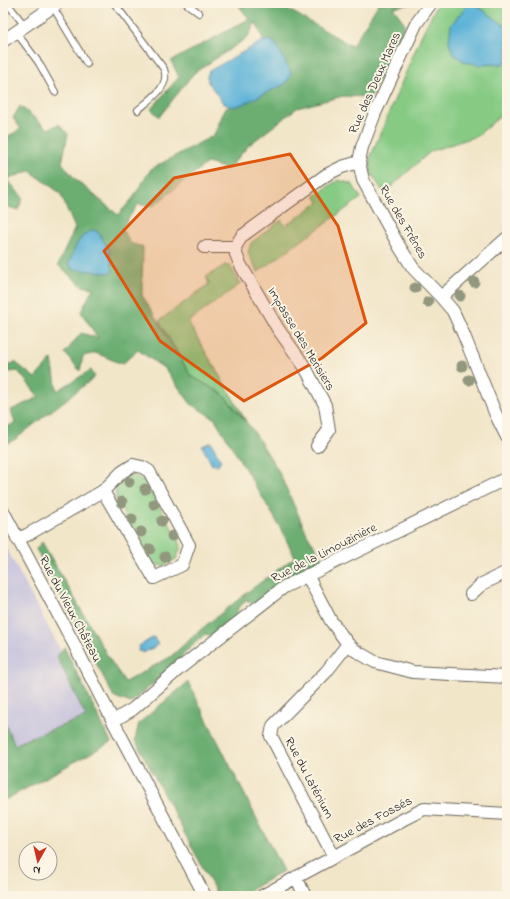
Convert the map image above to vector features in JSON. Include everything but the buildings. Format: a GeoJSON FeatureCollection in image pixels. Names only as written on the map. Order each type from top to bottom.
{"type":"FeatureCollection","features":[{"type":"Feature","properties":{"kind":"street","name":"Rue des Deux Mares"},"geometry":{"type":"LineString","coordinates":[[359,162],[362,147],[375,113],[416,24],[431,3]]}},
{"type":"Feature","properties":{"kind":"street"},"geometry":{"type":"LineString","coordinates":[[3,41],[55,5]]}},
{"type":"Feature","properties":{"kind":"street"},"geometry":{"type":"LineString","coordinates":[[204,247],[235,247],[242,236],[326,175],[342,167],[359,162]]}},
{"type":"Feature","properties":{"kind":"street","name":"Rue des Frênes"},"geometry":{"type":"LineString","coordinates":[[359,162],[363,180],[406,257],[413,268],[453,311],[496,415],[507,437]]}},
{"type":"Feature","properties":{"kind":"street"},"geometry":{"type":"LineString","coordinates":[[441,297],[507,238]]}},
{"type":"Feature","properties":{"kind":"street","name":"Impasse des Merisiers"},"geometry":{"type":"LineString","coordinates":[[235,247],[240,264],[278,329],[305,367],[325,406],[328,430],[317,446]]}},
{"type":"Feature","properties":{"kind":"street"},"geometry":{"type":"LineString","coordinates":[[18,539],[103,491],[122,472],[133,465],[142,466],[149,471],[189,545],[182,565],[154,578],[103,491]]}},
{"type":"Feature","properties":{"kind":"street","name":"Rue de la Limouzinière"},"geometry":{"type":"LineString","coordinates":[[113,721],[133,709],[180,668],[284,587],[507,478]]}},
{"type":"Feature","properties":{"kind":"street","name":"Rue du Vieux Château"},"geometry":{"type":"LineString","coordinates":[[3,511],[205,896]]}},
{"type":"Feature","properties":{"kind":"street"},"geometry":{"type":"LineString","coordinates":[[471,594],[482,584],[507,572]]}},
{"type":"Feature","properties":{"kind":"street"},"geometry":{"type":"LineString","coordinates":[[308,575],[331,621],[348,644],[356,651],[376,662],[413,672],[507,677]]}},
{"type":"Feature","properties":{"kind":"street","name":"Rue du Laténium"},"geometry":{"type":"LineString","coordinates":[[334,856],[271,736],[273,726],[326,672],[348,644]]}},
{"type":"Feature","properties":{"kind":"street","name":"Rue des Fossés"},"geometry":{"type":"LineString","coordinates":[[262,896],[424,809],[507,814]]}},
{"type":"Feature","properties":{"kind":"street"},"geometry":{"type":"LineString","coordinates":[[296,877],[306,896]]}},
{"type":"Feature","properties":{"kind":"lane"},"geometry":{"type":"LineString","coordinates":[[6,3],[55,92]]}},
{"type":"Feature","properties":{"kind":"lane"},"geometry":{"type":"LineString","coordinates":[[114,3],[166,73],[164,85],[138,110]]}},
{"type":"Feature","properties":{"kind":"lane"},"geometry":{"type":"LineString","coordinates":[[186,3],[199,13]]}},
{"type":"Feature","properties":{"kind":"lane"},"geometry":{"type":"LineString","coordinates":[[55,5],[87,64]]}},
{"type":"Feature","properties":{"kind":"highlighted area"},"geometry":{"type":"Polygon","coordinates":[[[290,154],[338,226],[366,323],[322,358],[244,401],[160,341],[104,251],[174,178],[290,154]]]}},
{"type":"Feature","properties":{"kind":"shaded area"},"geometry":{"type":"Polygon","coordinates":[[[3,542],[97,719],[3,771],[3,542]]]}},
{"type":"Feature","properties":{"kind":"green space"},"geometry":{"type":"Polygon","coordinates":[[[237,3],[252,3],[284,7],[352,46],[379,3],[418,3],[393,7],[405,24],[370,97],[343,96],[297,108],[249,145],[228,169],[207,163],[152,207],[138,204],[122,228],[130,243],[143,247],[142,295],[191,376],[223,394],[252,429],[278,470],[307,534],[323,559],[297,573],[254,604],[247,600],[238,608],[236,617],[211,636],[205,634],[182,655],[180,660],[131,703],[114,697],[36,549],[42,542],[110,660],[125,682],[170,657],[205,626],[295,557],[276,520],[215,419],[191,404],[165,369],[138,350],[122,364],[96,353],[83,356],[80,371],[65,353],[81,333],[98,338],[81,312],[93,288],[82,286],[58,265],[75,228],[60,193],[30,171],[7,179],[23,198],[18,210],[3,205],[3,139],[21,129],[13,118],[20,106],[48,129],[59,124],[68,134],[62,163],[75,179],[118,215],[133,198],[151,169],[214,135],[225,109],[283,76],[266,48],[256,22],[247,38],[194,73],[159,117],[151,109],[179,77],[171,61],[249,19],[237,3]]]}},
{"type":"Feature","properties":{"kind":"green space"},"geometry":{"type":"Polygon","coordinates":[[[438,3],[507,3],[507,110],[477,136],[431,151],[384,193],[371,173],[370,158],[422,34],[438,3]]]}},
{"type":"Feature","properties":{"kind":"green space"},"geometry":{"type":"Polygon","coordinates":[[[338,180],[352,184],[361,198],[258,272],[248,253],[251,243],[281,220],[285,226],[319,202],[315,196],[338,180]]]}},
{"type":"Feature","properties":{"kind":"green space"},"geometry":{"type":"Polygon","coordinates":[[[225,265],[230,266],[240,284],[188,322],[246,421],[223,394],[191,376],[159,321],[209,284],[206,277],[225,265]]]}},
{"type":"Feature","properties":{"kind":"green space"},"geometry":{"type":"Polygon","coordinates":[[[52,359],[57,391],[91,370],[95,377],[14,440],[3,445],[3,429],[15,423],[11,410],[39,397],[18,371],[10,372],[4,368],[15,362],[35,378],[52,359]]]}},
{"type":"Feature","properties":{"kind":"green space"},"geometry":{"type":"Polygon","coordinates":[[[132,475],[144,480],[179,540],[181,547],[176,559],[163,566],[153,564],[116,501],[116,491],[118,485],[120,482],[132,475]]]}},
{"type":"Feature","properties":{"kind":"green space"},"geometry":{"type":"Polygon","coordinates":[[[64,647],[111,742],[3,801],[3,719],[15,745],[31,737],[86,717],[57,657],[64,647]]]}},
{"type":"Feature","properties":{"kind":"green space"},"geometry":{"type":"Polygon","coordinates":[[[188,682],[283,871],[240,896],[218,896],[135,740],[139,723],[188,682]]]}},
{"type":"Feature","properties":{"kind":"water"},"geometry":{"type":"Polygon","coordinates":[[[469,3],[473,3],[507,27],[507,61],[502,64],[480,65],[465,62],[453,54],[449,42],[451,25],[469,3]]]}},
{"type":"Feature","properties":{"kind":"water"},"geometry":{"type":"Polygon","coordinates":[[[270,40],[276,44],[291,73],[285,84],[241,105],[231,107],[223,103],[208,82],[207,76],[209,71],[261,42],[270,40]]]}},
{"type":"Feature","properties":{"kind":"water"},"geometry":{"type":"Polygon","coordinates":[[[94,230],[97,231],[109,249],[113,272],[109,273],[72,269],[69,263],[75,247],[84,235],[94,230]]]}},
{"type":"Feature","properties":{"kind":"water"},"geometry":{"type":"Polygon","coordinates":[[[211,442],[221,461],[219,462],[218,466],[214,464],[212,465],[202,446],[211,442]]]}},
{"type":"Feature","properties":{"kind":"water"},"geometry":{"type":"Polygon","coordinates":[[[154,637],[158,645],[143,653],[138,651],[139,646],[154,637]]]}}]}
